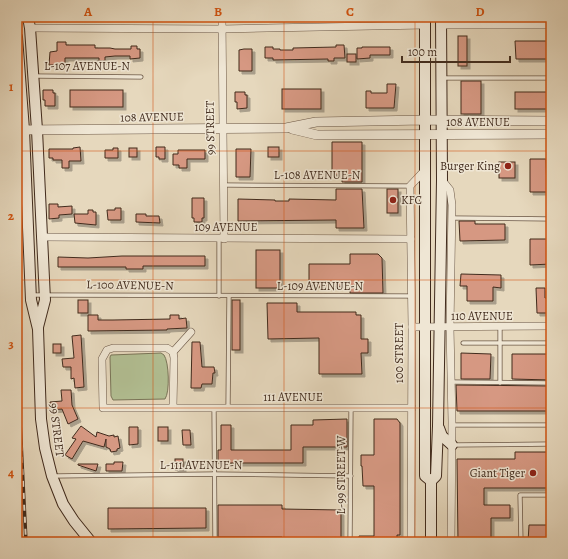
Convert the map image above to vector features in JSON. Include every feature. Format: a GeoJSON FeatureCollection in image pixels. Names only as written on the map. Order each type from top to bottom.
{"type":"FeatureCollection","features":[{"type":"Feature","properties":{"kind":"main road"},"geometry":{"type":"LineString","coordinates":[[28,17],[37,130],[45,300],[38,329]]}},
{"type":"Feature","properties":{"kind":"main road"},"geometry":{"type":"LineString","coordinates":[[425,21],[425,476],[430,481],[431,542]]}},
{"type":"Feature","properties":{"kind":"main road"},"geometry":{"type":"LineString","coordinates":[[430,481],[436,476],[438,426],[442,180],[441,21]]}},
{"type":"Feature","properties":{"kind":"main road","name":"99 STREET"},"geometry":{"type":"LineString","coordinates":[[17,37],[20,130],[31,295],[38,329],[41,419],[45,448],[52,476],[63,504],[74,521],[91,542]]}},
{"type":"Feature","properties":{"kind":"main road"},"geometry":{"type":"LineString","coordinates":[[438,426],[442,436],[452,445]]}},
{"type":"Feature","properties":{"kind":"street","name":"99 STREET"},"geometry":{"type":"LineString","coordinates":[[221,238],[223,185],[222,17]]}},
{"type":"Feature","properties":{"kind":"street"},"geometry":{"type":"LineString","coordinates":[[30,28],[222,29],[425,21]]}},
{"type":"Feature","properties":{"kind":"street"},"geometry":{"type":"LineString","coordinates":[[441,21],[551,25]]}},
{"type":"Feature","properties":{"kind":"street","name":"108 AVENUE"},"geometry":{"type":"LineString","coordinates":[[20,130],[286,128],[316,122],[424,120],[551,121]]}},
{"type":"Feature","properties":{"kind":"street","name":"108 AVENUE"},"geometry":{"type":"LineString","coordinates":[[286,128],[317,135],[551,134]]}},
{"type":"Feature","properties":{"kind":"street"},"geometry":{"type":"LineString","coordinates":[[410,186],[425,170]]}},
{"type":"Feature","properties":{"kind":"street"},"geometry":{"type":"LineString","coordinates":[[442,180],[450,190],[452,205],[450,327],[452,425],[451,542]]}},
{"type":"Feature","properties":{"kind":"street","name":"100 STREET"},"geometry":{"type":"LineString","coordinates":[[410,186],[412,296],[411,542]]}},
{"type":"Feature","properties":{"kind":"street","name":"109 AVENUE"},"geometry":{"type":"LineString","coordinates":[[41,237],[411,239]]}},
{"type":"Feature","properties":{"kind":"street","name":"110 AVENUE"},"geometry":{"type":"LineString","coordinates":[[412,327],[551,326]]}},
{"type":"Feature","properties":{"kind":"street"},"geometry":{"type":"LineString","coordinates":[[173,407],[174,358],[172,352],[191,332]]}},
{"type":"Feature","properties":{"kind":"street","name":"111 AVENUE"},"geometry":{"type":"LineString","coordinates":[[172,352],[167,348],[113,348],[107,350],[102,360],[103,408],[412,408]]}},
{"type":"Feature","properties":{"kind":"lane","name":"L-107 AVENUE-N"},"geometry":{"type":"LineString","coordinates":[[33,76],[140,77]]}},
{"type":"Feature","properties":{"kind":"lane"},"geometry":{"type":"LineString","coordinates":[[441,78],[551,78]]}},
{"type":"Feature","properties":{"kind":"lane"},"geometry":{"type":"LineString","coordinates":[[452,218],[551,219],[551,134]]}},
{"type":"Feature","properties":{"kind":"lane","name":"L-108 AVENUE-N"},"geometry":{"type":"LineString","coordinates":[[223,185],[410,186]]}},
{"type":"Feature","properties":{"kind":"lane"},"geometry":{"type":"LineString","coordinates":[[219,296],[221,238]]}},
{"type":"Feature","properties":{"kind":"lane","name":"L-100 AVENUE-N"},"geometry":{"type":"LineString","coordinates":[[31,295],[229,296]]}},
{"type":"Feature","properties":{"kind":"lane"},"geometry":{"type":"LineString","coordinates":[[228,408],[229,296]]}},
{"type":"Feature","properties":{"kind":"lane","name":"L-109 AVENUE-N"},"geometry":{"type":"LineString","coordinates":[[229,296],[412,296]]}},
{"type":"Feature","properties":{"kind":"lane"},"geometry":{"type":"LineString","coordinates":[[500,327],[500,383]]}},
{"type":"Feature","properties":{"kind":"lane"},"geometry":{"type":"LineString","coordinates":[[463,343],[551,343]]}},
{"type":"Feature","properties":{"kind":"lane"},"geometry":{"type":"LineString","coordinates":[[451,382],[551,383]]}},
{"type":"Feature","properties":{"kind":"lane"},"geometry":{"type":"LineString","coordinates":[[214,408],[214,542]]}},
{"type":"Feature","properties":{"kind":"lane","name":"L-99 STREET-W"},"geometry":{"type":"LineString","coordinates":[[350,542],[351,408]]}},
{"type":"Feature","properties":{"kind":"lane"},"geometry":{"type":"LineString","coordinates":[[452,425],[551,425]]}},
{"type":"Feature","properties":{"kind":"lane"},"geometry":{"type":"LineString","coordinates":[[452,445],[551,444]]}},
{"type":"Feature","properties":{"kind":"lane","name":"L-111 AVENUE-N"},"geometry":{"type":"LineString","coordinates":[[52,476],[214,474],[351,476]]}},
{"type":"Feature","properties":{"kind":"lane"},"geometry":{"type":"LineString","coordinates":[[521,542],[520,495],[551,495]]}},
{"type":"Feature","properties":{"kind":"green space"},"geometry":{"type":"Polygon","coordinates":[[[161,353],[166,359],[168,370],[168,390],[165,399],[113,400],[111,396],[111,355],[161,353]]]}},
{"type":"Feature","properties":{"kind":"building"},"geometry":{"type":"Polygon","coordinates":[[[458,36],[467,36],[467,66],[458,66],[458,36]]]}},
{"type":"Feature","properties":{"kind":"building"},"geometry":{"type":"Polygon","coordinates":[[[515,41],[551,41],[551,59],[516,59],[515,41]]]}},
{"type":"Feature","properties":{"kind":"building"},"geometry":{"type":"Polygon","coordinates":[[[57,42],[66,42],[66,45],[95,45],[95,48],[115,49],[131,49],[131,46],[137,46],[137,49],[140,49],[140,58],[130,59],[130,56],[115,56],[105,57],[105,61],[99,61],[99,58],[65,58],[65,65],[49,65],[50,52],[57,51],[57,42]]]}},
{"type":"Feature","properties":{"kind":"building"},"geometry":{"type":"Polygon","coordinates":[[[336,45],[344,45],[345,58],[334,58],[334,61],[328,61],[328,59],[273,60],[273,58],[265,58],[265,47],[273,47],[273,49],[280,50],[293,50],[293,48],[336,47],[336,45]]]}},
{"type":"Feature","properties":{"kind":"building"},"geometry":{"type":"Polygon","coordinates":[[[390,47],[390,55],[370,55],[370,58],[357,59],[357,48],[390,47]]]}},
{"type":"Feature","properties":{"kind":"building"},"geometry":{"type":"Polygon","coordinates":[[[252,49],[252,71],[239,71],[239,50],[252,49]]]}},
{"type":"Feature","properties":{"kind":"building"},"geometry":{"type":"Polygon","coordinates":[[[347,54],[356,54],[356,62],[347,62],[347,54]]]}},
{"type":"Feature","properties":{"kind":"building"},"geometry":{"type":"Polygon","coordinates":[[[461,81],[481,81],[481,114],[461,114],[461,81]]]}},
{"type":"Feature","properties":{"kind":"building"},"geometry":{"type":"Polygon","coordinates":[[[387,84],[396,84],[394,108],[366,108],[366,91],[371,91],[371,93],[387,93],[387,84]]]}},
{"type":"Feature","properties":{"kind":"building"},"geometry":{"type":"Polygon","coordinates":[[[282,89],[321,89],[321,109],[282,109],[282,89]]]}},
{"type":"Feature","properties":{"kind":"building"},"geometry":{"type":"Polygon","coordinates":[[[43,90],[53,90],[53,93],[55,93],[55,106],[45,106],[45,100],[43,100],[43,90]]]}},
{"type":"Feature","properties":{"kind":"building"},"geometry":{"type":"Polygon","coordinates":[[[70,90],[123,90],[123,107],[70,107],[70,90]]]}},
{"type":"Feature","properties":{"kind":"building"},"geometry":{"type":"Polygon","coordinates":[[[235,92],[245,92],[245,95],[247,95],[247,108],[237,109],[235,92]]]}},
{"type":"Feature","properties":{"kind":"building"},"geometry":{"type":"Polygon","coordinates":[[[515,92],[550,92],[550,109],[515,109],[515,92]]]}},
{"type":"Feature","properties":{"kind":"building"},"geometry":{"type":"Polygon","coordinates":[[[332,142],[362,142],[362,182],[342,182],[342,175],[332,175],[332,142]]]}},
{"type":"Feature","properties":{"kind":"building"},"geometry":{"type":"Polygon","coordinates":[[[80,147],[81,161],[69,161],[69,168],[62,168],[62,160],[53,160],[53,158],[49,158],[49,149],[73,149],[80,147]]]}},
{"type":"Feature","properties":{"kind":"building"},"geometry":{"type":"Polygon","coordinates":[[[156,147],[165,147],[165,159],[159,159],[159,157],[156,157],[156,147]]]}},
{"type":"Feature","properties":{"kind":"building"},"geometry":{"type":"Polygon","coordinates":[[[268,147],[279,147],[279,157],[268,157],[268,147]]]}},
{"type":"Feature","properties":{"kind":"building"},"geometry":{"type":"Polygon","coordinates":[[[113,148],[118,148],[118,158],[105,158],[105,150],[113,150],[113,148]]]}},
{"type":"Feature","properties":{"kind":"building"},"geometry":{"type":"Polygon","coordinates":[[[129,148],[137,148],[137,157],[129,157],[129,148]]]}},
{"type":"Feature","properties":{"kind":"building"},"geometry":{"type":"Polygon","coordinates":[[[236,149],[251,149],[250,177],[236,177],[236,149]]]}},
{"type":"Feature","properties":{"kind":"building"},"geometry":{"type":"Polygon","coordinates":[[[178,150],[205,150],[205,159],[187,159],[187,168],[179,168],[179,165],[173,165],[173,154],[178,154],[178,150]]]}},
{"type":"Feature","properties":{"kind":"building"},"geometry":{"type":"Polygon","coordinates":[[[530,159],[546,159],[547,192],[530,192],[530,159]]]}},
{"type":"Feature","properties":{"kind":"building"},"geometry":{"type":"Polygon","coordinates":[[[499,162],[515,162],[515,178],[499,178],[499,162]]]}},
{"type":"Feature","properties":{"kind":"building"},"geometry":{"type":"Polygon","coordinates":[[[336,189],[362,189],[364,228],[336,228],[336,220],[238,221],[238,199],[275,201],[289,201],[289,199],[336,200],[336,189]]]}},
{"type":"Feature","properties":{"kind":"building","name":"KFC"},"geometry":{"type":"Polygon","coordinates":[[[387,189],[398,189],[398,213],[387,213],[387,189]]]}},
{"type":"Feature","properties":{"kind":"building"},"geometry":{"type":"Polygon","coordinates":[[[192,198],[204,198],[204,218],[202,218],[202,222],[194,222],[194,218],[192,218],[192,198]]]}},
{"type":"Feature","properties":{"kind":"building"},"geometry":{"type":"Polygon","coordinates":[[[49,204],[58,204],[58,207],[72,206],[72,214],[59,215],[59,218],[49,219],[49,204]]]}},
{"type":"Feature","properties":{"kind":"building"},"geometry":{"type":"Polygon","coordinates":[[[115,208],[121,208],[121,220],[108,220],[107,210],[115,210],[115,208]]]}},
{"type":"Feature","properties":{"kind":"building"},"geometry":{"type":"Polygon","coordinates":[[[88,210],[93,210],[93,212],[96,212],[96,225],[75,223],[74,214],[88,214],[88,210]]]}},
{"type":"Feature","properties":{"kind":"building"},"geometry":{"type":"Polygon","coordinates":[[[136,214],[159,216],[160,223],[136,222],[136,214]]]}},
{"type":"Feature","properties":{"kind":"building"},"geometry":{"type":"Polygon","coordinates":[[[459,221],[475,221],[475,224],[505,224],[505,240],[460,241],[459,221]]]}},
{"type":"Feature","properties":{"kind":"building"},"geometry":{"type":"Polygon","coordinates":[[[530,239],[551,239],[551,264],[530,265],[530,239]]]}},
{"type":"Feature","properties":{"kind":"building"},"geometry":{"type":"Polygon","coordinates":[[[256,250],[280,250],[280,288],[256,288],[256,250]]]}},
{"type":"Feature","properties":{"kind":"building"},"geometry":{"type":"Polygon","coordinates":[[[350,254],[378,254],[382,258],[383,293],[350,293],[350,286],[317,287],[317,285],[309,285],[309,264],[350,264],[350,254]]]}},
{"type":"Feature","properties":{"kind":"building"},"geometry":{"type":"Polygon","coordinates":[[[122,256],[205,256],[205,266],[143,266],[143,269],[126,269],[126,267],[58,267],[58,257],[88,258],[122,256]]]}},
{"type":"Feature","properties":{"kind":"building"},"geometry":{"type":"Polygon","coordinates":[[[461,274],[501,275],[501,288],[493,287],[493,301],[467,301],[467,286],[460,286],[461,274]]]}},
{"type":"Feature","properties":{"kind":"building"},"geometry":{"type":"Polygon","coordinates":[[[536,288],[545,288],[545,298],[550,298],[550,313],[537,313],[536,288]]]}},
{"type":"Feature","properties":{"kind":"building"},"geometry":{"type":"Polygon","coordinates":[[[78,300],[88,300],[88,313],[78,313],[78,300]]]}},
{"type":"Feature","properties":{"kind":"building"},"geometry":{"type":"Polygon","coordinates":[[[232,300],[240,300],[240,350],[232,350],[232,300]]]}},
{"type":"Feature","properties":{"kind":"building"},"geometry":{"type":"Polygon","coordinates":[[[267,303],[297,303],[297,312],[356,312],[356,315],[361,315],[361,339],[368,339],[368,353],[361,353],[362,374],[319,374],[319,338],[268,339],[267,303]]]}},
{"type":"Feature","properties":{"kind":"building"},"geometry":{"type":"Polygon","coordinates":[[[88,315],[98,315],[98,320],[113,320],[170,319],[170,315],[179,315],[179,319],[186,318],[187,328],[167,330],[88,331],[88,315]]]}},
{"type":"Feature","properties":{"kind":"building"},"geometry":{"type":"Polygon","coordinates":[[[81,335],[84,387],[75,388],[74,378],[71,379],[71,367],[63,367],[62,359],[74,358],[72,336],[81,335]]]}},
{"type":"Feature","properties":{"kind":"building"},"geometry":{"type":"Polygon","coordinates":[[[192,342],[200,342],[202,367],[214,367],[215,373],[213,373],[212,384],[202,384],[201,388],[191,388],[192,342]]]}},
{"type":"Feature","properties":{"kind":"building"},"geometry":{"type":"Polygon","coordinates":[[[53,344],[61,344],[61,353],[53,353],[53,344]]]}},
{"type":"Feature","properties":{"kind":"building"},"geometry":{"type":"Polygon","coordinates":[[[461,353],[491,354],[490,379],[461,379],[461,353]]]}},
{"type":"Feature","properties":{"kind":"building"},"geometry":{"type":"Polygon","coordinates":[[[512,354],[551,354],[551,380],[512,379],[512,354]]]}},
{"type":"Feature","properties":{"kind":"building"},"geometry":{"type":"Polygon","coordinates":[[[456,385],[551,386],[551,411],[457,411],[456,385]]]}},
{"type":"Feature","properties":{"kind":"building"},"geometry":{"type":"Polygon","coordinates":[[[61,390],[71,390],[72,405],[78,419],[68,424],[62,409],[50,410],[50,402],[62,401],[61,390]]]}},
{"type":"Feature","properties":{"kind":"building"},"geometry":{"type":"Polygon","coordinates":[[[347,419],[347,447],[303,447],[303,463],[218,463],[218,450],[221,450],[221,425],[231,425],[231,450],[291,450],[291,425],[313,425],[313,420],[347,419]]]}},
{"type":"Feature","properties":{"kind":"building"},"geometry":{"type":"Polygon","coordinates":[[[374,419],[397,419],[400,423],[400,535],[397,535],[397,542],[359,542],[359,536],[374,536],[374,486],[363,486],[361,455],[374,455],[374,419]]]}},
{"type":"Feature","properties":{"kind":"building"},"geometry":{"type":"Polygon","coordinates":[[[81,426],[96,437],[97,432],[109,436],[114,435],[114,437],[118,436],[120,448],[117,449],[117,451],[111,452],[110,449],[106,447],[106,439],[104,447],[83,441],[72,459],[65,455],[76,439],[72,438],[81,426]]]}},
{"type":"Feature","properties":{"kind":"building"},"geometry":{"type":"Polygon","coordinates":[[[129,427],[138,427],[138,444],[129,445],[129,427]]]}},
{"type":"Feature","properties":{"kind":"building"},"geometry":{"type":"Polygon","coordinates":[[[158,427],[168,427],[168,441],[158,441],[158,427]]]}},
{"type":"Feature","properties":{"kind":"building"},"geometry":{"type":"Polygon","coordinates":[[[182,430],[190,430],[191,445],[183,445],[182,430]]]}},
{"type":"Feature","properties":{"kind":"building"},"geometry":{"type":"Polygon","coordinates":[[[515,452],[551,452],[551,488],[484,488],[484,505],[510,505],[510,518],[491,518],[491,542],[458,542],[457,459],[515,459],[515,452]]]}},
{"type":"Feature","properties":{"kind":"building"},"geometry":{"type":"Polygon","coordinates":[[[175,459],[183,459],[183,470],[175,470],[175,459]]]}},
{"type":"Feature","properties":{"kind":"building"},"geometry":{"type":"Polygon","coordinates":[[[114,462],[123,462],[122,471],[106,471],[106,464],[114,464],[114,462]]]}},
{"type":"Feature","properties":{"kind":"building"},"geometry":{"type":"Polygon","coordinates":[[[78,464],[98,464],[96,471],[78,464]]]}},
{"type":"Feature","properties":{"kind":"building"},"geometry":{"type":"Polygon","coordinates":[[[218,505],[282,505],[282,509],[341,510],[341,542],[282,542],[282,537],[218,537],[218,505]]]}},
{"type":"Feature","properties":{"kind":"building"},"geometry":{"type":"Polygon","coordinates":[[[108,508],[206,508],[206,528],[108,529],[108,508]]]}},
{"type":"Feature","properties":{"kind":"building"},"geometry":{"type":"Polygon","coordinates":[[[529,525],[551,525],[551,542],[528,542],[529,525]]]}},
{"type":"Feature","properties":{"kind":"railway"},"geometry":{"type":"LineString","coordinates":[[17,361],[26,542]]}},
{"type":"Feature","properties":{"kind":"place","name":"Burger King"},"geometry":{"type":"Point","coordinates":[508,166]}},
{"type":"Feature","properties":{"kind":"place","name":"KFC"},"geometry":{"type":"Point","coordinates":[393,200]}},
{"type":"Feature","properties":{"kind":"place","name":"Giant Tiger"},"geometry":{"type":"Point","coordinates":[533,473]}}]}
